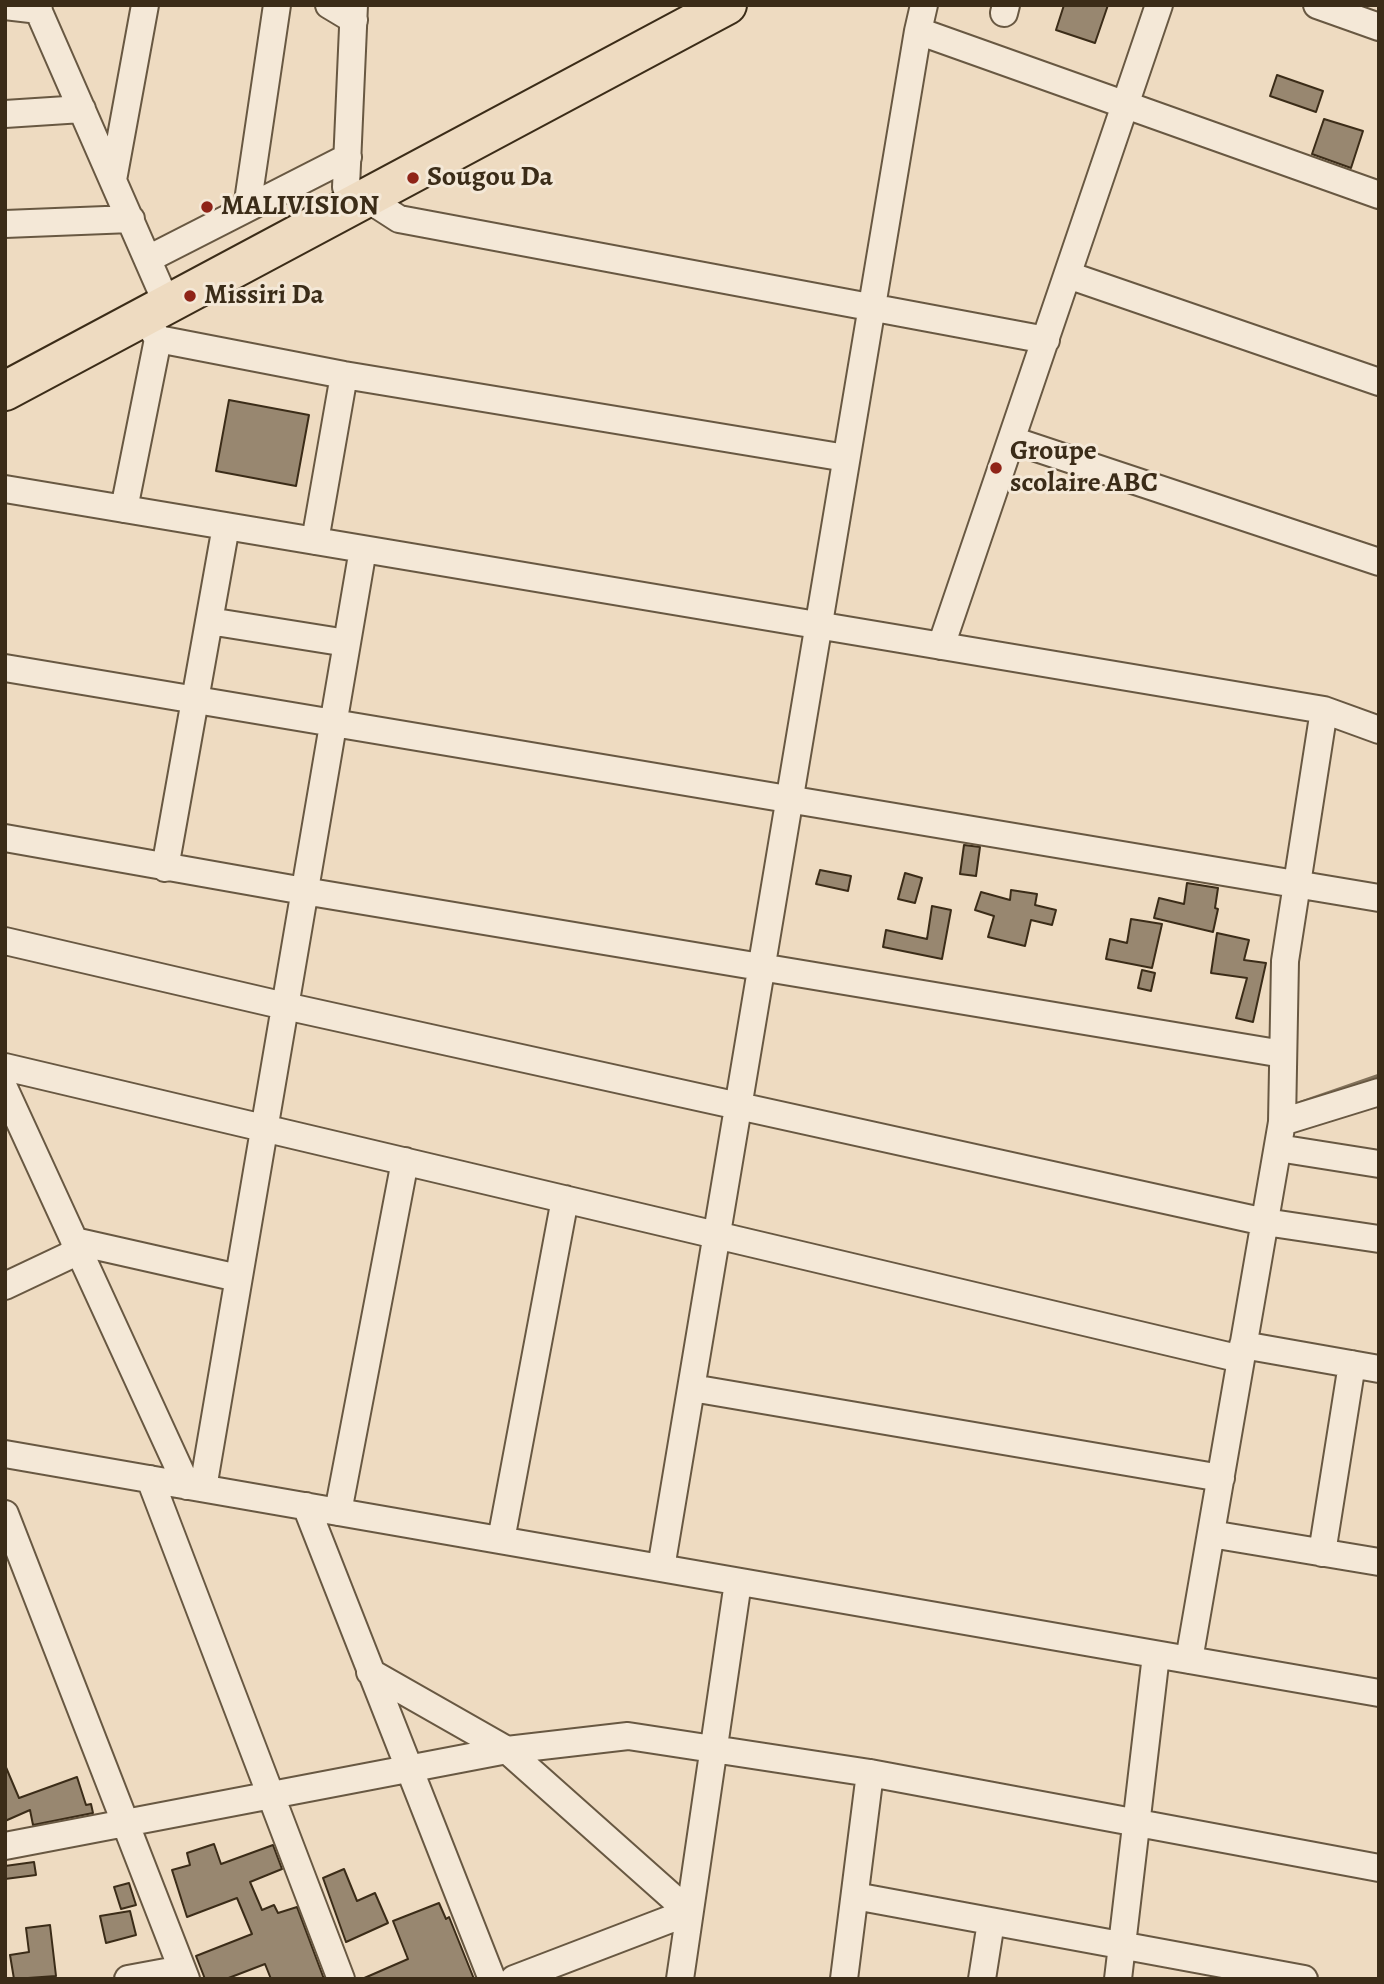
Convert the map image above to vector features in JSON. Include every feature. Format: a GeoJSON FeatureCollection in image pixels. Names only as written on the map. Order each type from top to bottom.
{"type":"FeatureCollection","features":[{"type":"Feature","properties":{"kind":"highway"},"geometry":{"type":"LineString","coordinates":[[5,391],[354,181],[687,5]]}},
{"type":"Feature","properties":{"kind":"highway"},"geometry":{"type":"LineString","coordinates":[[354,181],[727,5]]}},
{"type":"Feature","properties":{"kind":"highway"},"geometry":{"type":"LineString","coordinates":[[5,371],[153,300]]}},
{"type":"Feature","properties":{"kind":"street"},"geometry":{"type":"LineString","coordinates":[[113,180],[145,5]]}},
{"type":"Feature","properties":{"kind":"street"},"geometry":{"type":"LineString","coordinates":[[247,208],[277,5]]}},
{"type":"Feature","properties":{"kind":"street"},"geometry":{"type":"LineString","coordinates":[[329,5],[354,13],[354,181],[399,219],[1046,340]]}},
{"type":"Feature","properties":{"kind":"street"},"geometry":{"type":"LineString","coordinates":[[662,1568],[871,308],[924,5]]}},
{"type":"Feature","properties":{"kind":"street"},"geometry":{"type":"LineString","coordinates":[[941,646],[1159,5]]}},
{"type":"Feature","properties":{"kind":"street"},"geometry":{"type":"LineString","coordinates":[[1317,5],[1379,27]]}},
{"type":"Feature","properties":{"kind":"street"},"geometry":{"type":"LineString","coordinates":[[5,6],[38,8],[131,219],[153,300],[124,509]]}},
{"type":"Feature","properties":{"kind":"street"},"geometry":{"type":"LineString","coordinates":[[918,31],[1379,195]]}},
{"type":"Feature","properties":{"kind":"street"},"geometry":{"type":"LineString","coordinates":[[5,114],[82,110]]}},
{"type":"Feature","properties":{"kind":"street"},"geometry":{"type":"LineString","coordinates":[[153,300],[247,208],[354,181]]}},
{"type":"Feature","properties":{"kind":"street"},"geometry":{"type":"LineString","coordinates":[[5,224],[131,219]]}},
{"type":"Feature","properties":{"kind":"street"},"geometry":{"type":"LineString","coordinates":[[1068,275],[1379,382]]}},
{"type":"Feature","properties":{"kind":"street"},"geometry":{"type":"LineString","coordinates":[[153,300],[344,374],[846,458]]}},
{"type":"Feature","properties":{"kind":"street"},"geometry":{"type":"LineString","coordinates":[[315,541],[344,374]]}},
{"type":"Feature","properties":{"kind":"street"},"geometry":{"type":"LineString","coordinates":[[1012,440],[1379,562]]}},
{"type":"Feature","properties":{"kind":"street"},"geometry":{"type":"LineString","coordinates":[[5,489],[1324,710],[1379,730]]}},
{"type":"Feature","properties":{"kind":"street"},"geometry":{"type":"LineString","coordinates":[[165,867],[226,526]]}},
{"type":"Feature","properties":{"kind":"street"},"geometry":{"type":"LineString","coordinates":[[195,1487],[238,1278],[363,549]]}},
{"type":"Feature","properties":{"kind":"street"},"geometry":{"type":"LineString","coordinates":[[209,621],[347,643]]}},
{"type":"Feature","properties":{"kind":"street"},"geometry":{"type":"LineString","coordinates":[[5,668],[194,702],[1379,898]]}},
{"type":"Feature","properties":{"kind":"street"},"geometry":{"type":"LineString","coordinates":[[1189,1660],[1282,1122],[1285,961],[1324,710]]}},
{"type":"Feature","properties":{"kind":"street"},"geometry":{"type":"LineString","coordinates":[[5,838],[304,891],[1283,1054]]}},
{"type":"Feature","properties":{"kind":"street"},"geometry":{"type":"LineString","coordinates":[[5,941],[285,1006],[1265,1222],[1379,1239]]}},
{"type":"Feature","properties":{"kind":"street"},"geometry":{"type":"LineString","coordinates":[[5,1067],[718,1236],[1242,1352],[1379,1369]]}},
{"type":"Feature","properties":{"kind":"street"},"geometry":{"type":"LineString","coordinates":[[5,1090],[76,1246],[195,1487]]}},
{"type":"Feature","properties":{"kind":"street"},"geometry":{"type":"LineString","coordinates":[[1282,1122],[1379,1091]]}},
{"type":"Feature","properties":{"kind":"street"},"geometry":{"type":"LineString","coordinates":[[1278,1148],[1379,1164]]}},
{"type":"Feature","properties":{"kind":"street"},"geometry":{"type":"LineString","coordinates":[[338,1512],[405,1161]]}},
{"type":"Feature","properties":{"kind":"street"},"geometry":{"type":"LineString","coordinates":[[501,1540],[565,1199]]}},
{"type":"Feature","properties":{"kind":"street"},"geometry":{"type":"LineString","coordinates":[[5,1286],[76,1246],[238,1278]]}},
{"type":"Feature","properties":{"kind":"street"},"geometry":{"type":"LineString","coordinates":[[1322,1553],[1352,1364]]}},
{"type":"Feature","properties":{"kind":"street"},"geometry":{"type":"LineString","coordinates":[[692,1388],[1221,1478]]}},
{"type":"Feature","properties":{"kind":"street"},"geometry":{"type":"LineString","coordinates":[[5,1454],[1379,1693]]}},
{"type":"Feature","properties":{"kind":"street"},"geometry":{"type":"LineString","coordinates":[[150,1479],[273,1795],[341,1979]]}},
{"type":"Feature","properties":{"kind":"street"},"geometry":{"type":"LineString","coordinates":[[306,1506],[492,1979]]}},
{"type":"Feature","properties":{"kind":"street"},"geometry":{"type":"LineString","coordinates":[[5,1514],[17,1575],[128,1822],[184,1974],[128,1979]]}},
{"type":"Feature","properties":{"kind":"street"},"geometry":{"type":"LineString","coordinates":[[1211,1534],[1379,1562]]}},
{"type":"Feature","properties":{"kind":"street"},"geometry":{"type":"LineString","coordinates":[[680,1979],[738,1582]]}},
{"type":"Feature","properties":{"kind":"street"},"geometry":{"type":"LineString","coordinates":[[1118,1979],[1156,1654]]}},
{"type":"Feature","properties":{"kind":"street"},"geometry":{"type":"LineString","coordinates":[[370,1672],[508,1750],[689,1912]]}},
{"type":"Feature","properties":{"kind":"street"},"geometry":{"type":"LineString","coordinates":[[5,1846],[508,1750],[628,1736],[870,1773],[1379,1868]]}},
{"type":"Feature","properties":{"kind":"street"},"geometry":{"type":"LineString","coordinates":[[844,1979],[870,1773]]}},
{"type":"Feature","properties":{"kind":"street"},"geometry":{"type":"LineString","coordinates":[[855,1896],[1304,1979]]}},
{"type":"Feature","properties":{"kind":"street"},"geometry":{"type":"LineString","coordinates":[[514,1979],[689,1912]]}},
{"type":"Feature","properties":{"kind":"street"},"geometry":{"type":"LineString","coordinates":[[982,1979],[991,1922]]}},
{"type":"Feature","properties":{"kind":"building"},"geometry":{"type":"Polygon","coordinates":[[[1064,5],[1108,5],[1095,43],[1056,30],[1064,5]]]}},
{"type":"Feature","properties":{"kind":"building"},"geometry":{"type":"Polygon","coordinates":[[[1277,75],[1323,91],[1316,112],[1270,96],[1277,75]]]}},
{"type":"Feature","properties":{"kind":"building"},"geometry":{"type":"Polygon","coordinates":[[[1324,119],[1363,131],[1351,168],[1312,154],[1324,119]]]}},
{"type":"Feature","properties":{"kind":"building"},"geometry":{"type":"Polygon","coordinates":[[[229,400],[309,415],[296,486],[216,471],[229,400]]]}},
{"type":"Feature","properties":{"kind":"building"},"geometry":{"type":"Polygon","coordinates":[[[964,845],[980,847],[976,876],[960,874],[964,845]]]}},
{"type":"Feature","properties":{"kind":"building"},"geometry":{"type":"Polygon","coordinates":[[[820,870],[851,876],[848,891],[816,884],[820,870]]]}},
{"type":"Feature","properties":{"kind":"building"},"geometry":{"type":"Polygon","coordinates":[[[905,873],[922,878],[915,903],[898,899],[905,873]]]}},
{"type":"Feature","properties":{"kind":"building"},"geometry":{"type":"Polygon","coordinates":[[[1187,883],[1218,888],[1215,908],[1218,909],[1213,932],[1154,918],[1159,898],[1184,904],[1187,883]]]}},
{"type":"Feature","properties":{"kind":"building"},"geometry":{"type":"Polygon","coordinates":[[[1011,890],[1037,894],[1035,905],[1056,910],[1052,925],[1031,920],[1025,946],[988,937],[994,916],[975,910],[981,892],[1010,900],[1011,890]]]}},
{"type":"Feature","properties":{"kind":"building"},"geometry":{"type":"Polygon","coordinates":[[[932,906],[951,910],[942,959],[883,947],[886,930],[927,939],[932,906]]]}},
{"type":"Feature","properties":{"kind":"building"},"geometry":{"type":"Polygon","coordinates":[[[1131,919],[1162,924],[1152,968],[1106,959],[1110,939],[1127,943],[1131,919]]]}},
{"type":"Feature","properties":{"kind":"building"},"geometry":{"type":"Polygon","coordinates":[[[1217,933],[1249,940],[1244,960],[1266,963],[1253,1022],[1236,1018],[1247,978],[1211,973],[1217,933]]]}},
{"type":"Feature","properties":{"kind":"building"},"geometry":{"type":"Polygon","coordinates":[[[1142,970],[1155,973],[1151,991],[1138,988],[1142,970]]]}},
{"type":"Feature","properties":{"kind":"building"},"geometry":{"type":"Polygon","coordinates":[[[5,1765],[19,1798],[77,1777],[86,1805],[91,1804],[93,1813],[33,1825],[30,1810],[5,1821],[5,1765]]]}},
{"type":"Feature","properties":{"kind":"building"},"geometry":{"type":"Polygon","coordinates":[[[214,1844],[221,1864],[273,1845],[282,1869],[250,1882],[262,1910],[274,1905],[278,1913],[297,1907],[324,1979],[271,1979],[265,1964],[226,1979],[205,1979],[196,1956],[252,1934],[237,1898],[187,1917],[172,1870],[190,1865],[187,1853],[214,1844]]]}},
{"type":"Feature","properties":{"kind":"building"},"geometry":{"type":"Polygon","coordinates":[[[34,1862],[36,1875],[5,1879],[5,1866],[34,1862]]]}},
{"type":"Feature","properties":{"kind":"building"},"geometry":{"type":"Polygon","coordinates":[[[344,1869],[357,1901],[375,1893],[388,1923],[346,1942],[323,1878],[344,1869]]]}},
{"type":"Feature","properties":{"kind":"building"},"geometry":{"type":"Polygon","coordinates":[[[129,1883],[136,1905],[121,1909],[114,1887],[129,1883]]]}},
{"type":"Feature","properties":{"kind":"building"},"geometry":{"type":"Polygon","coordinates":[[[439,1903],[446,1919],[449,1917],[474,1979],[362,1979],[408,1959],[393,1921],[439,1903]]]}},
{"type":"Feature","properties":{"kind":"building"},"geometry":{"type":"Polygon","coordinates":[[[130,1911],[136,1935],[106,1943],[100,1916],[130,1911]]]}},
{"type":"Feature","properties":{"kind":"building"},"geometry":{"type":"Polygon","coordinates":[[[50,1925],[56,1976],[14,1979],[10,1955],[29,1952],[26,1928],[50,1925]]]}},
{"type":"Feature","properties":{"kind":"waterway"},"geometry":{"type":"LineString","coordinates":[[1301,1103],[1379,1076]]}},
{"type":"Feature","properties":{"kind":"place","name":"Sougou Da"},"geometry":{"type":"Point","coordinates":[413,178]}},
{"type":"Feature","properties":{"kind":"place","name":"MALIVISION"},"geometry":{"type":"Point","coordinates":[207,207]}},
{"type":"Feature","properties":{"kind":"place","name":"Missiri Da"},"geometry":{"type":"Point","coordinates":[190,296]}},
{"type":"Feature","properties":{"kind":"place","name":"Groupe scolaire ABC"},"geometry":{"type":"Point","coordinates":[996,468]}}]}
